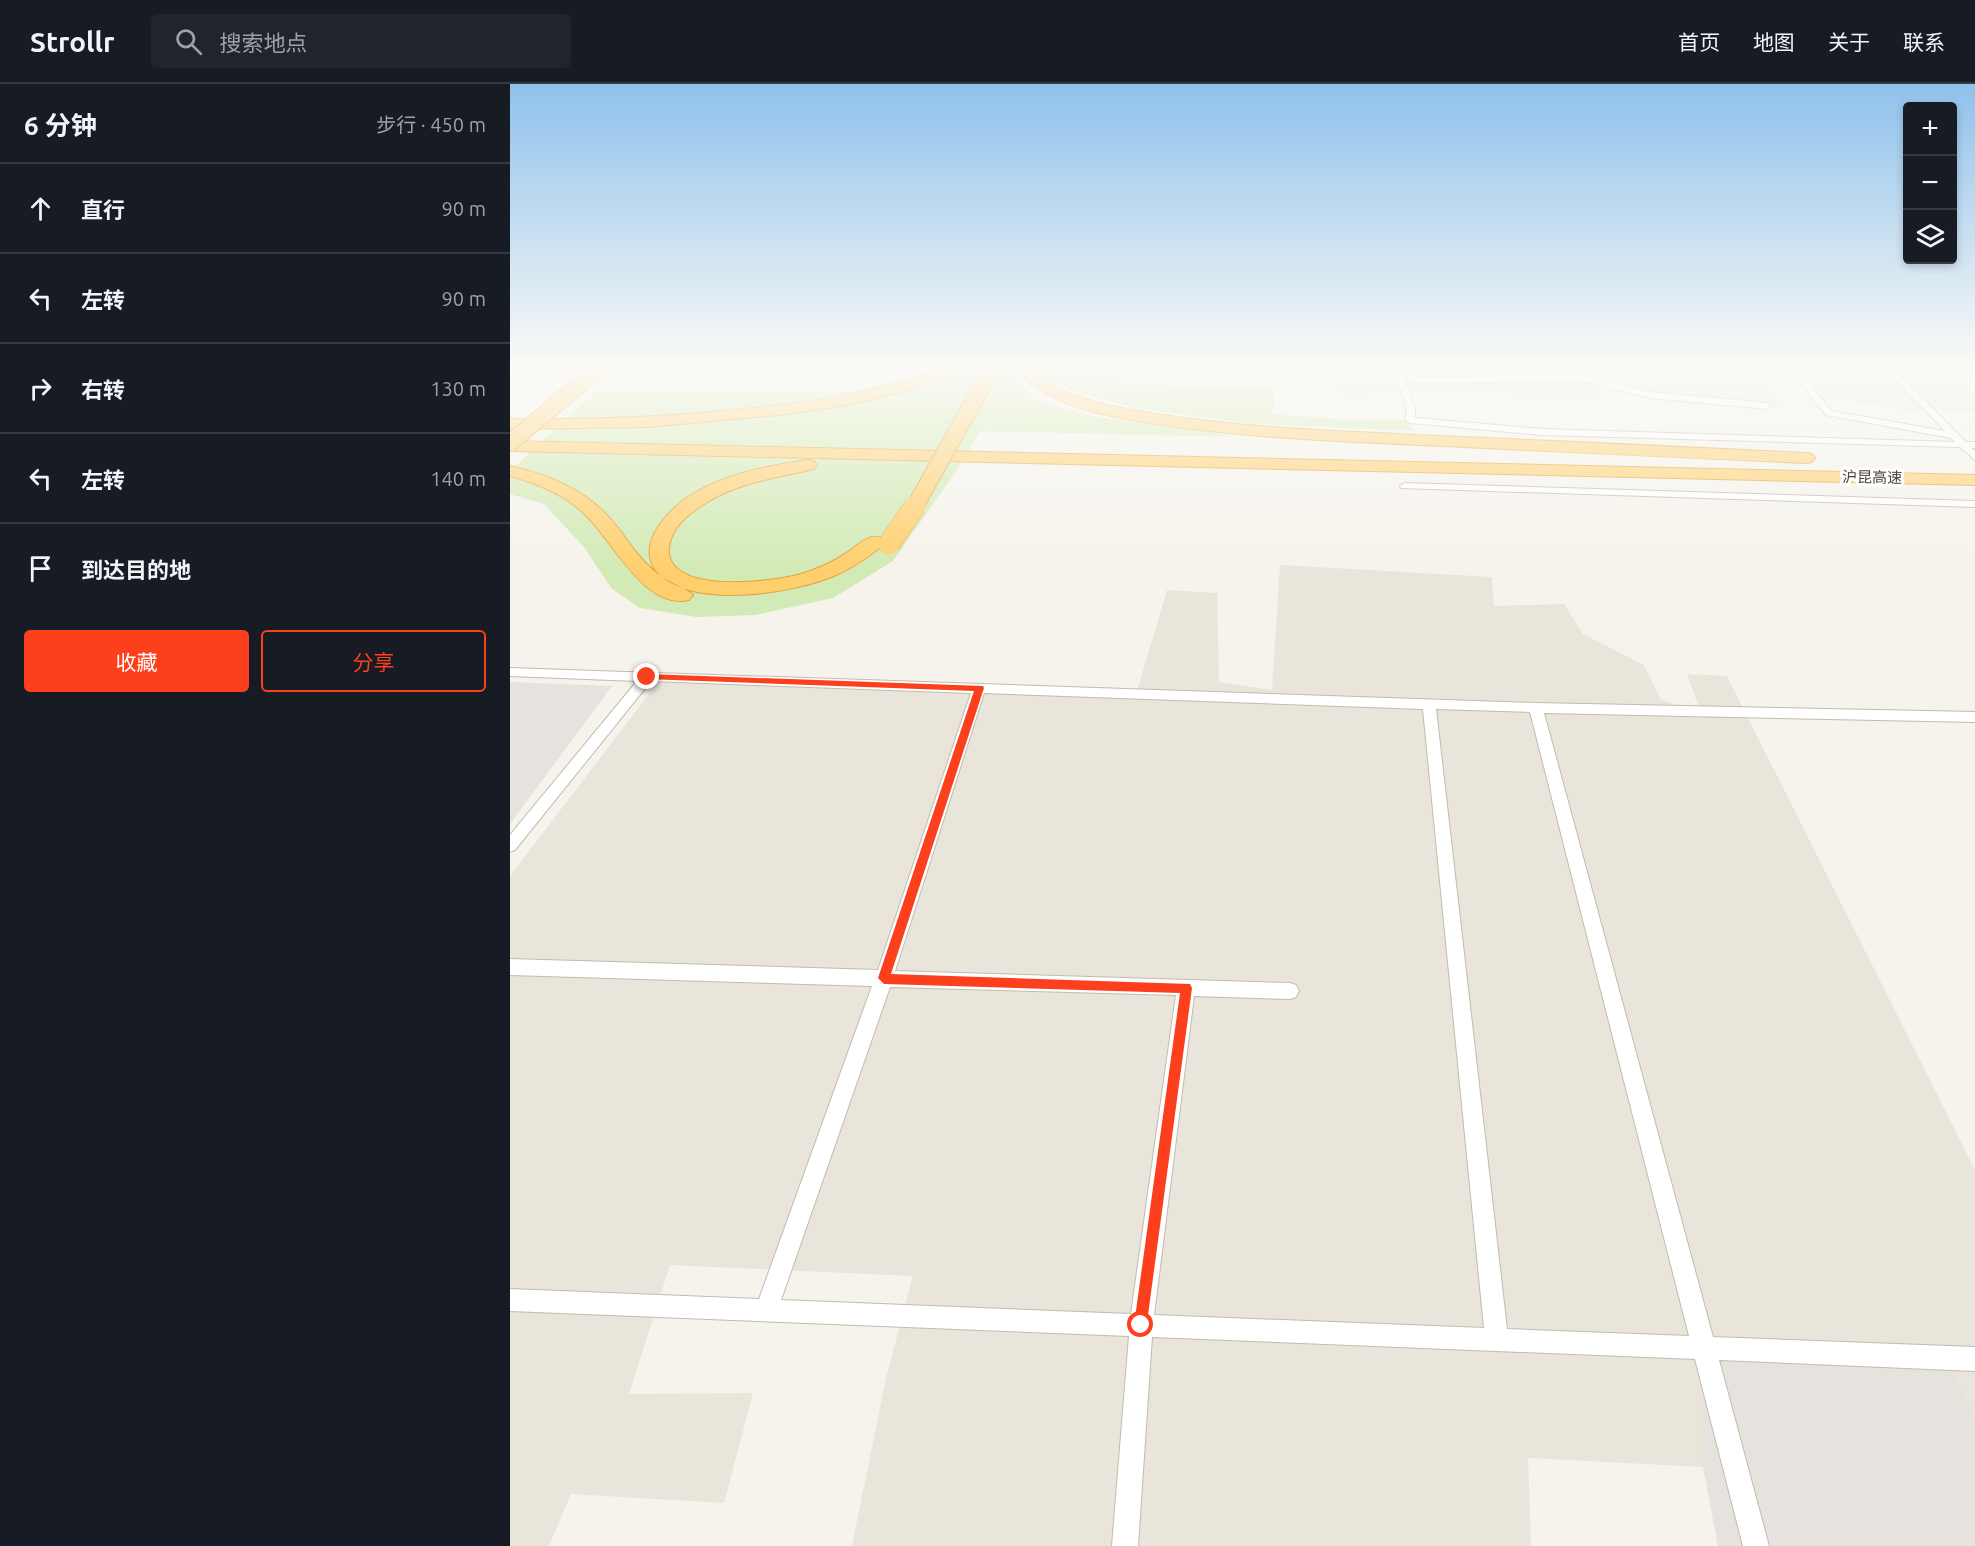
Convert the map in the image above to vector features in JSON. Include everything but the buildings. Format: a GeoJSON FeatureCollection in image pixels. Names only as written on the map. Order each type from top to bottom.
{"type":"FeatureCollection","features":[{"type":"Feature","properties":{"kind":"highway"},"geometry":{"type":"LineString","coordinates":[[510,444],[523,433]]}},
{"type":"Feature","properties":{"kind":"highway","name":"沪昆高速"},"geometry":{"type":"LineString","coordinates":[[715,433],[1975,465]]}},
{"type":"Feature","properties":{"kind":"highway"},"geometry":{"type":"LineString","coordinates":[[944,433],[895,517],[882,543],[820,575],[772,586],[739,589],[681,579],[668,572],[659,558],[661,538],[672,520],[697,500],[728,484],[757,474],[790,467],[840,463],[981,457]]}},
{"type":"Feature","properties":{"kind":"highway"},"geometry":{"type":"LineString","coordinates":[[510,471],[570,494],[596,514],[644,574],[671,592],[711,601],[762,598],[808,588],[854,570],[909,517],[956,433]]}},
{"type":"Feature","properties":{"kind":"highway"},"geometry":{"type":"LineString","coordinates":[[1273,433],[1886,463]]}},
{"type":"Feature","properties":{"kind":"highway","name":"沪昆高速"},"geometry":{"type":"LineString","coordinates":[[510,444],[1975,480]]}},
{"type":"Feature","properties":{"kind":"street"},"geometry":{"type":"LineString","coordinates":[[1582,433],[1975,445]]}},
{"type":"Feature","properties":{"kind":"street"},"geometry":{"type":"LineString","coordinates":[[1940,433],[1955,436]]}},
{"type":"Feature","properties":{"kind":"street"},"geometry":{"type":"LineString","coordinates":[[1952,433],[1975,457]]}},
{"type":"Feature","properties":{"kind":"street"},"geometry":{"type":"LineString","coordinates":[[1405,486],[1975,504]]}},
{"type":"Feature","properties":{"kind":"street"},"geometry":{"type":"LineString","coordinates":[[510,672],[1536,708],[1975,717]]}},
{"type":"Feature","properties":{"kind":"street"},"geometry":{"type":"LineString","coordinates":[[510,846],[647,677]]}},
{"type":"Feature","properties":{"kind":"street"},"geometry":{"type":"LineString","coordinates":[[766,1310],[884,978],[980,688]]}},
{"type":"Feature","properties":{"kind":"street"},"geometry":{"type":"LineString","coordinates":[[1429,704],[1497,1339]]}},
{"type":"Feature","properties":{"kind":"street"},"geometry":{"type":"LineString","coordinates":[[1536,708],[1756,1546]]}},
{"type":"Feature","properties":{"kind":"street"},"geometry":{"type":"LineString","coordinates":[[510,967],[1290,991]]}},
{"type":"Feature","properties":{"kind":"street"},"geometry":{"type":"LineString","coordinates":[[1125,1546],[1141,1325],[1186,988]]}},
{"type":"Feature","properties":{"kind":"street"},"geometry":{"type":"LineString","coordinates":[[510,1300],[1975,1359]]}},
{"type":"Feature","properties":{"kind":"shaded area"},"geometry":{"type":"Polygon","coordinates":[[[1280,565],[1492,577],[1494,606],[1564,604],[1583,634],[1644,665],[1661,700],[1700,711],[1687,674],[1727,676],[1975,1170],[1975,1415],[1942,1358],[1703,1348],[1703,1467],[1528,1458],[1531,1546],[852,1546],[886,1378],[913,1276],[670,1265],[629,1394],[753,1393],[724,1503],[571,1494],[549,1546],[510,1546],[510,876],[662,677],[1136,694],[1167,590],[1217,593],[1219,682],[1272,690],[1280,565]]]}},
{"type":"Feature","properties":{"kind":"shaded area"},"geometry":{"type":"Polygon","coordinates":[[[510,682],[612,686],[510,824],[510,682]]]}},
{"type":"Feature","properties":{"kind":"shaded area"},"geometry":{"type":"Polygon","coordinates":[[[1703,1348],[1943,1358],[1975,1415],[1975,1546],[1718,1546],[1703,1467],[1703,1348]]]}},
{"type":"Feature","properties":{"kind":"green space"},"geometry":{"type":"Polygon","coordinates":[[[551,433],[979,433],[959,467],[893,561],[833,598],[755,615],[697,617],[640,608],[612,589],[584,547],[544,504],[510,494],[510,471],[551,433]]]}},
{"type":"Feature","properties":{"kind":"green space"},"geometry":{"type":"Polygon","coordinates":[[[1076,433],[1212,433],[1239,437],[1076,433]]]}},
{"type":"Feature","properties":{"kind":"route"},"geometry":{"type":"LineString","coordinates":[[647,677],[980,688],[884,978],[1186,988],[1141,1325]]}}]}
